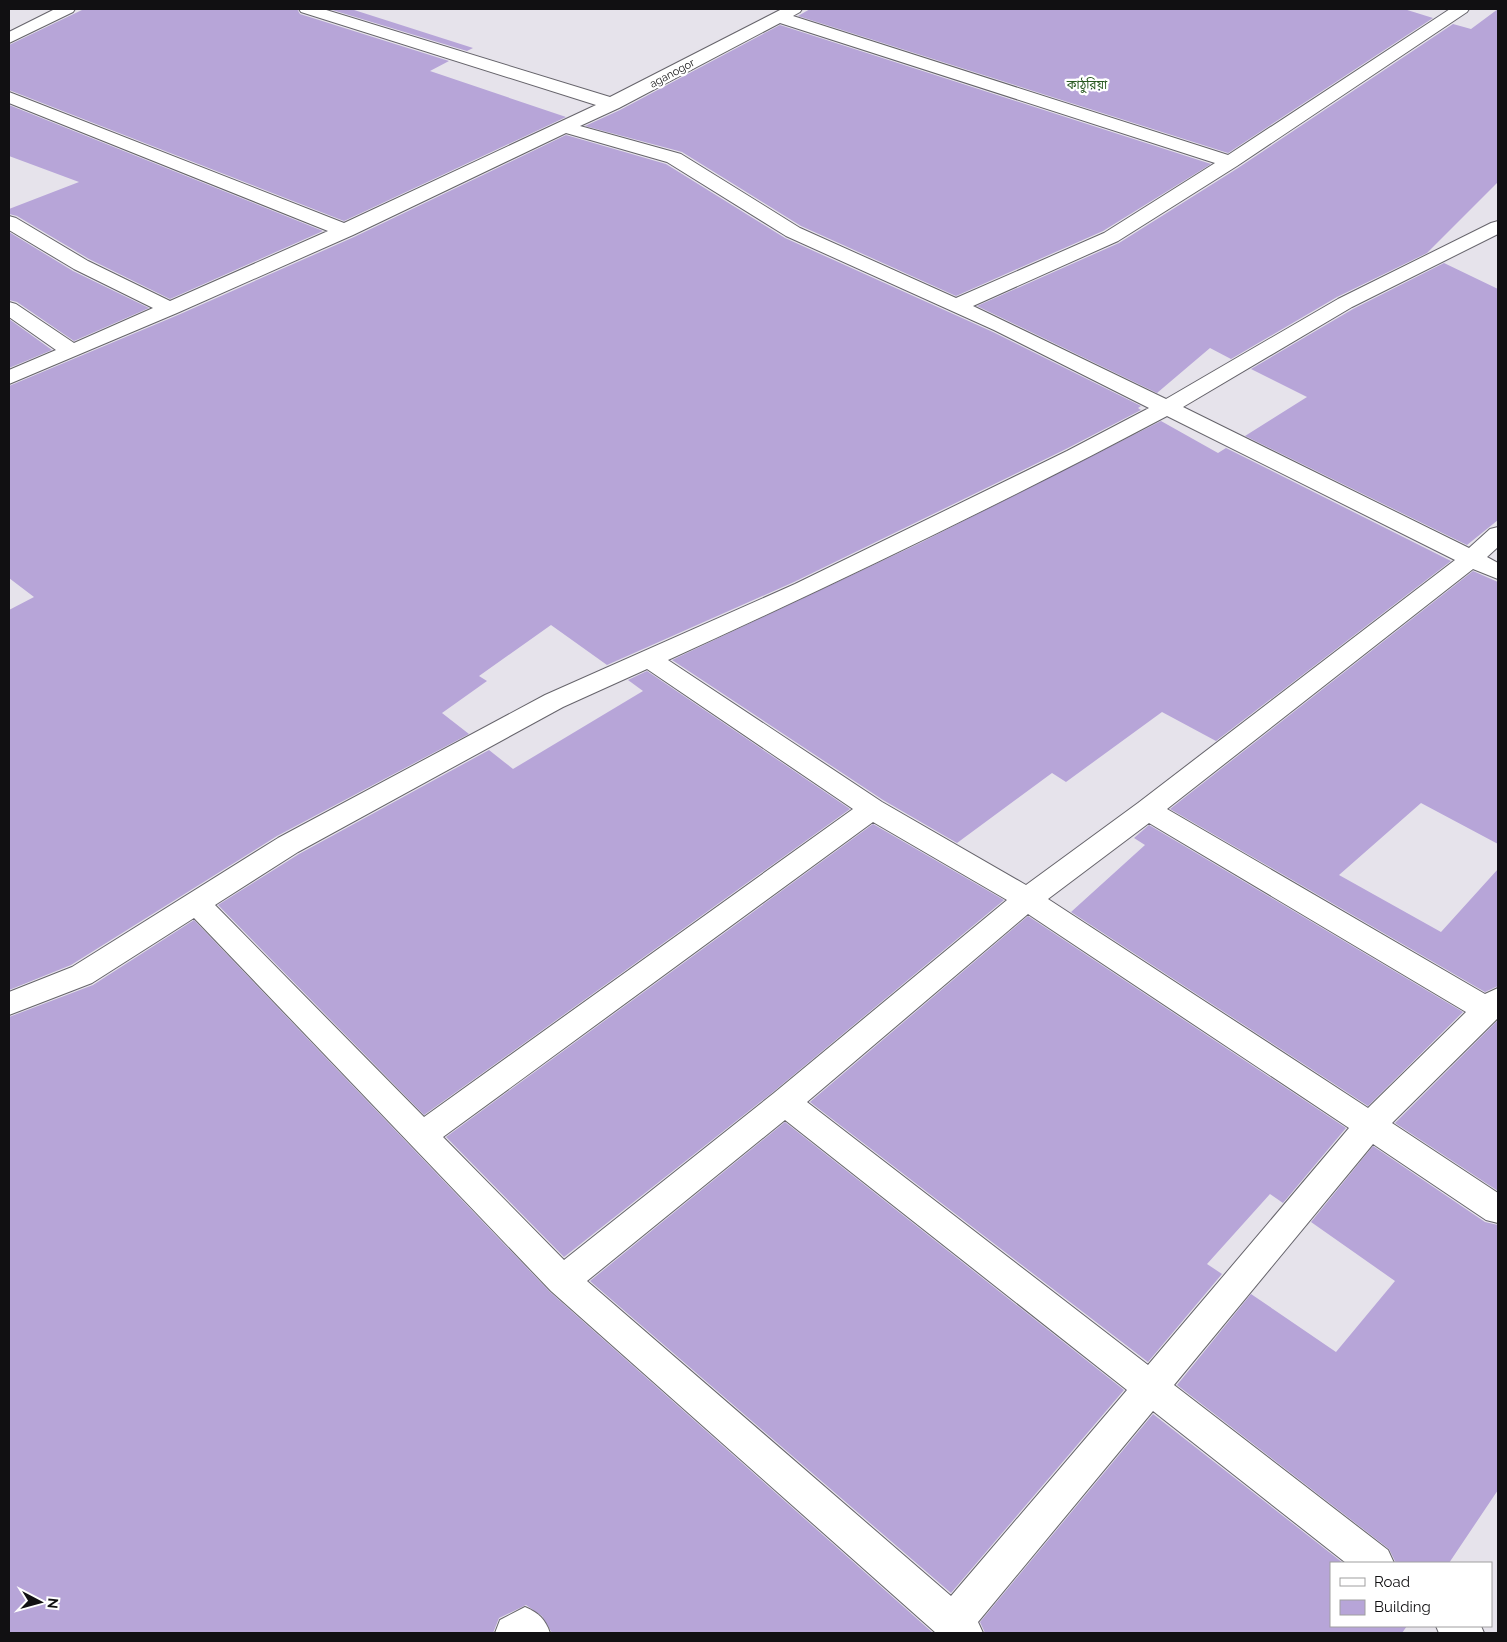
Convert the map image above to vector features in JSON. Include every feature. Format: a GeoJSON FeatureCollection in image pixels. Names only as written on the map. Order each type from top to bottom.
{"type":"FeatureCollection","features":[{"type":"Feature","properties":{"kind":"street"},"geometry":{"type":"LineString","coordinates":[[9,38],[67,9]]}},
{"type":"Feature","properties":{"kind":"street"},"geometry":{"type":"LineString","coordinates":[[307,9],[613,104]]}},
{"type":"Feature","properties":{"kind":"street","name":"aganogor"},"geometry":{"type":"LineString","coordinates":[[9,378],[346,231],[613,104],[794,9]]}},
{"type":"Feature","properties":{"kind":"street"},"geometry":{"type":"LineString","coordinates":[[955,306],[1111,237],[1230,162],[1462,9]]}},
{"type":"Feature","properties":{"kind":"street"},"geometry":{"type":"LineString","coordinates":[[778,18],[1230,162]]}},
{"type":"Feature","properties":{"kind":"street"},"geometry":{"type":"LineString","coordinates":[[9,97],[346,231]]}},
{"type":"Feature","properties":{"kind":"street"},"geometry":{"type":"LineString","coordinates":[[557,131],[674,158],[793,232],[1001,326],[1498,572]]}},
{"type":"Feature","properties":{"kind":"street"},"geometry":{"type":"LineString","coordinates":[[9,222],[81,265],[170,309]]}},
{"type":"Feature","properties":{"kind":"street"},"geometry":{"type":"LineString","coordinates":[[9,1004],[82,975],[288,845],[554,702],[804,589],[1075,456],[1166,408],[1345,304],[1498,227]]}},
{"type":"Feature","properties":{"kind":"street"},"geometry":{"type":"LineString","coordinates":[[9,308],[72,351]]}},
{"type":"Feature","properties":{"kind":"street"},"geometry":{"type":"LineString","coordinates":[[563,1280],[785,1102],[1027,899],[1148,810],[1471,560],[1498,534]]}},
{"type":"Feature","properties":{"kind":"street"},"geometry":{"type":"LineString","coordinates":[[650,659],[872,809],[1027,899],[1371,1124],[1498,1210]]}},
{"type":"Feature","properties":{"kind":"street"},"geometry":{"type":"LineString","coordinates":[[421,1136],[872,809]]}},
{"type":"Feature","properties":{"kind":"street"},"geometry":{"type":"LineString","coordinates":[[196,903],[563,1280],[958,1628],[1150,1388],[1371,1124],[1493,1004],[1148,810]]}},
{"type":"Feature","properties":{"kind":"street"},"geometry":{"type":"LineString","coordinates":[[785,1102],[1374,1562]]}},
{"type":"Feature","properties":{"kind":"street"},"geometry":{"type":"LineString","coordinates":[[514,1633],[525,1626],[532,1633]]}},
{"type":"Feature","properties":{"kind":"building"},"geometry":{"type":"Polygon","coordinates":[[[84,9],[297,9],[300,14],[449,61],[430,71],[566,117],[344,221],[9,90],[9,45],[84,9]]]}},
{"type":"Feature","properties":{"kind":"building"},"geometry":{"type":"Polygon","coordinates":[[[329,9],[351,9],[473,48],[467,51],[329,9]]]}},
{"type":"Feature","properties":{"kind":"building"},"geometry":{"type":"Polygon","coordinates":[[[810,9],[1404,9],[1433,18],[1228,153],[798,16],[810,9]]]}},
{"type":"Feature","properties":{"kind":"building"},"geometry":{"type":"Polygon","coordinates":[[[1498,9],[1498,182],[1427,253],[1337,297],[1231,359],[1210,348],[1157,393],[977,306],[1119,243],[1238,168],[1453,24],[1471,29],[1498,9]]]}},
{"type":"Feature","properties":{"kind":"building"},"geometry":{"type":"Polygon","coordinates":[[[780,25],[1211,164],[1103,231],[956,296],[801,226],[682,152],[585,126],[620,110],[780,25]]]}},
{"type":"Feature","properties":{"kind":"building"},"geometry":{"type":"Polygon","coordinates":[[[9,105],[323,231],[170,299],[89,259],[17,216],[9,214],[9,209],[79,182],[9,156],[9,105]]]}},
{"type":"Feature","properties":{"kind":"building"},"geometry":{"type":"Polygon","coordinates":[[[566,135],[666,164],[785,238],[993,332],[1141,406],[1138,408],[1141,410],[1066,449],[794,582],[607,665],[551,625],[479,676],[487,681],[442,713],[469,734],[277,836],[71,965],[9,990],[9,610],[34,597],[9,578],[9,386],[178,315],[354,237],[566,135]]]}},
{"type":"Feature","properties":{"kind":"building"},"geometry":{"type":"Polygon","coordinates":[[[9,232],[73,271],[149,308],[74,341],[17,302],[9,300],[9,232]]]}},
{"type":"Feature","properties":{"kind":"building"},"geometry":{"type":"Polygon","coordinates":[[[1444,263],[1498,289],[1498,520],[1467,545],[1245,436],[1307,397],[1251,369],[1353,309],[1444,263]]]}},
{"type":"Feature","properties":{"kind":"building"},"geometry":{"type":"Polygon","coordinates":[[[9,319],[52,350],[9,368],[9,319]]]}},
{"type":"Feature","properties":{"kind":"building"},"geometry":{"type":"Polygon","coordinates":[[[1161,421],[1218,453],[1226,448],[1451,561],[1216,741],[1162,712],[1066,782],[1052,773],[957,843],[883,800],[672,660],[920,543],[1161,421]]]}},
{"type":"Feature","properties":{"kind":"building"},"geometry":{"type":"Polygon","coordinates":[[[1473,571],[1498,582],[1498,844],[1421,803],[1339,875],[1441,932],[1498,869],[1498,986],[1485,992],[1170,809],[1473,571]]]}},
{"type":"Feature","properties":{"kind":"building"},"geometry":{"type":"Polygon","coordinates":[[[647,671],[850,809],[424,1115],[218,905],[299,854],[489,750],[513,769],[643,691],[628,680],[647,671]]]}},
{"type":"Feature","properties":{"kind":"building"},"geometry":{"type":"Polygon","coordinates":[[[873,824],[1004,900],[773,1092],[564,1257],[446,1137],[873,824]]]}},
{"type":"Feature","properties":{"kind":"building"},"geometry":{"type":"Polygon","coordinates":[[[1149,825],[1463,1012],[1368,1106],[1071,912],[1145,845],[1134,838],[1149,825]]]}},
{"type":"Feature","properties":{"kind":"building"},"geometry":{"type":"Polygon","coordinates":[[[1028,916],[1346,1128],[1283,1203],[1270,1194],[1207,1264],[1222,1274],[1148,1362],[810,1102],[1028,916]]]}},
{"type":"Feature","properties":{"kind":"building"},"geometry":{"type":"Polygon","coordinates":[[[194,920],[550,1292],[933,1633],[552,1633],[542,1616],[526,1605],[499,1618],[493,1633],[9,1633],[9,1017],[93,985],[194,920]]]}},
{"type":"Feature","properties":{"kind":"building"},"geometry":{"type":"Polygon","coordinates":[[[1498,1020],[1498,1191],[1395,1123],[1498,1020]]]}},
{"type":"Feature","properties":{"kind":"building"},"geometry":{"type":"Polygon","coordinates":[[[785,1122],[1124,1390],[951,1593],[590,1281],[785,1122]]]}},
{"type":"Feature","properties":{"kind":"building"},"geometry":{"type":"Polygon","coordinates":[[[1373,1146],[1485,1222],[1498,1225],[1498,1490],[1450,1562],[1396,1562],[1389,1549],[1177,1385],[1251,1294],[1336,1352],[1395,1281],[1311,1222],[1373,1146]]]}},
{"type":"Feature","properties":{"kind":"building"},"geometry":{"type":"Polygon","coordinates":[[[1153,1414],[1342,1562],[1330,1562],[1330,1627],[1406,1627],[1402,1633],[985,1633],[980,1622],[1153,1414]]]}},
{"type":"Feature","properties":{"kind":"district","name":"কাঠুরিয়া"},"geometry":{"type":"Point","coordinates":[1087,85]}}]}
